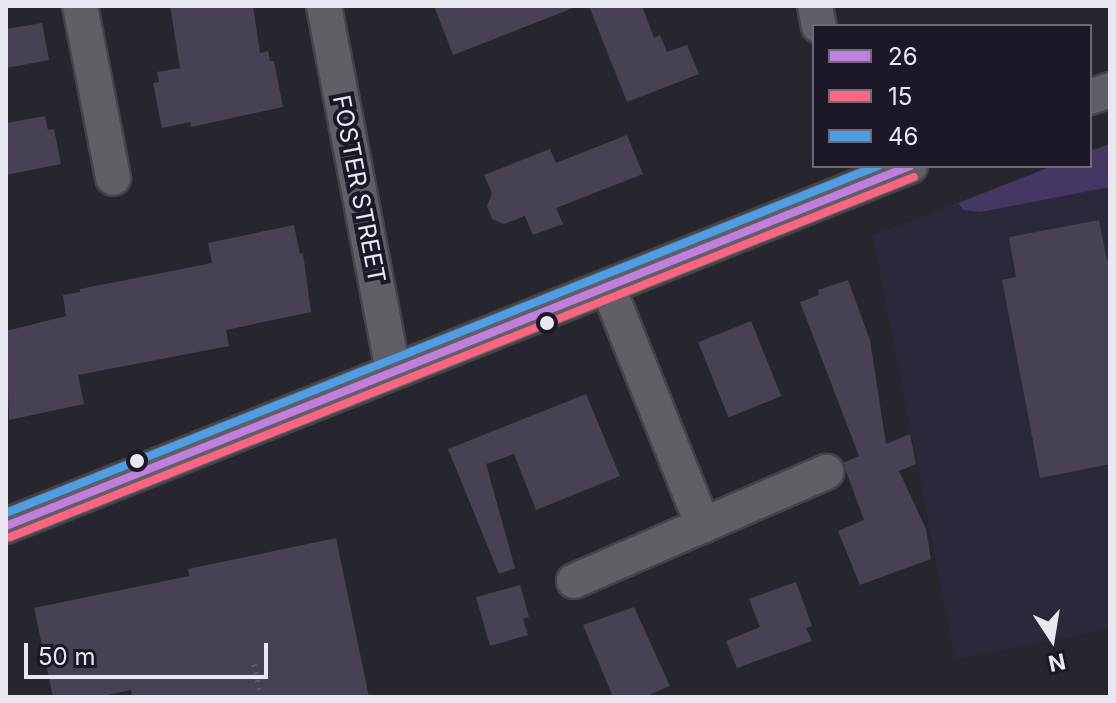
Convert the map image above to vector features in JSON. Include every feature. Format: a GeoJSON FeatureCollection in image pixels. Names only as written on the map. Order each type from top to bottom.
{"type":"FeatureCollection","features":[{"type":"Feature","properties":{"kind":"street"},"geometry":{"type":"LineString","coordinates":[[80,6],[113,178]]}},
{"type":"Feature","properties":{"kind":"street","name":"FOSTER STREET"},"geometry":{"type":"LineString","coordinates":[[324,6],[393,371]]}},
{"type":"Feature","properties":{"kind":"street"},"geometry":{"type":"LineString","coordinates":[[6,526],[608,287],[853,176],[899,168]]}},
{"type":"Feature","properties":{"kind":"street"},"geometry":{"type":"LineString","coordinates":[[608,287],[703,526]]}},
{"type":"Feature","properties":{"kind":"street"},"geometry":{"type":"LineString","coordinates":[[574,581],[826,472]]}},
{"type":"Feature","properties":{"kind":"path"},"geometry":{"type":"LineString","coordinates":[[254,664],[261,697]]}},
{"type":"Feature","properties":{"kind":"shaded area"},"geometry":{"type":"Polygon","coordinates":[[[1110,144],[1110,187],[981,212],[964,210],[958,203],[1047,168],[1092,168],[1092,150],[1110,144]]]}},
{"type":"Feature","properties":{"kind":"shaded area"},"geometry":{"type":"Polygon","coordinates":[[[1110,187],[1110,629],[955,659],[873,235],[958,203],[964,210],[981,212],[1110,187]]]}},
{"type":"Feature","properties":{"kind":"building"},"geometry":{"type":"Polygon","coordinates":[[[170,6],[253,6],[260,53],[268,51],[270,61],[274,61],[283,107],[191,127],[190,122],[162,128],[153,83],[159,82],[157,72],[180,68],[170,6]]]}},
{"type":"Feature","properties":{"kind":"building"},"geometry":{"type":"Polygon","coordinates":[[[434,6],[573,6],[573,8],[453,55],[434,6]]]}},
{"type":"Feature","properties":{"kind":"building"},"geometry":{"type":"Polygon","coordinates":[[[589,6],[642,6],[654,38],[660,35],[667,52],[687,45],[699,74],[627,102],[589,6]]]}},
{"type":"Feature","properties":{"kind":"building"},"geometry":{"type":"Polygon","coordinates":[[[42,23],[49,60],[6,68],[6,29],[42,23]]]}},
{"type":"Feature","properties":{"kind":"building"},"geometry":{"type":"Polygon","coordinates":[[[45,116],[48,130],[54,129],[61,164],[6,175],[6,123],[45,116]]]}},
{"type":"Feature","properties":{"kind":"building"},"geometry":{"type":"Polygon","coordinates":[[[627,135],[643,174],[556,208],[563,224],[533,235],[525,216],[504,224],[492,219],[487,206],[492,193],[484,175],[550,149],[556,163],[627,135]]]}},
{"type":"Feature","properties":{"kind":"building"},"geometry":{"type":"Polygon","coordinates":[[[1099,220],[1107,260],[1110,259],[1110,464],[1040,478],[1002,280],[1016,277],[1009,237],[1099,220]]]}},
{"type":"Feature","properties":{"kind":"building"},"geometry":{"type":"Polygon","coordinates":[[[294,225],[300,254],[303,253],[311,312],[226,330],[229,346],[78,375],[84,404],[9,420],[6,331],[66,316],[63,295],[212,263],[208,243],[294,225]]]}},
{"type":"Feature","properties":{"kind":"building"},"geometry":{"type":"Polygon","coordinates":[[[848,280],[870,340],[886,444],[910,434],[916,464],[899,471],[926,529],[931,559],[860,585],[838,531],[864,520],[843,463],[859,456],[800,302],[819,295],[818,290],[848,280]]]}},
{"type":"Feature","properties":{"kind":"building"},"geometry":{"type":"Polygon","coordinates":[[[751,321],[781,396],[728,417],[698,342],[751,321]]]}},
{"type":"Feature","properties":{"kind":"building"},"geometry":{"type":"Polygon","coordinates":[[[586,394],[620,476],[536,510],[514,454],[486,464],[515,568],[499,574],[448,449],[586,394]]]}},
{"type":"Feature","properties":{"kind":"building"},"geometry":{"type":"Polygon","coordinates":[[[336,538],[369,697],[132,697],[131,690],[98,697],[53,697],[34,608],[189,576],[188,569],[336,538]]]}},
{"type":"Feature","properties":{"kind":"building"},"geometry":{"type":"Polygon","coordinates":[[[796,582],[812,626],[806,628],[812,641],[737,668],[726,641],[760,627],[749,599],[796,582]]]}},
{"type":"Feature","properties":{"kind":"building"},"geometry":{"type":"Polygon","coordinates":[[[520,585],[529,617],[523,619],[528,635],[490,646],[476,597],[520,585]]]}},
{"type":"Feature","properties":{"kind":"building"},"geometry":{"type":"Polygon","coordinates":[[[634,607],[670,686],[644,697],[613,697],[583,625],[634,607]]]}},
{"type":"Feature","properties":{"kind":"transit line","name":"46"},"geometry":{"type":"LineString","coordinates":[[6,513],[873,168]]}},
{"type":"Feature","properties":{"kind":"transit line","name":"26"},"geometry":{"type":"LineString","coordinates":[[6,526],[905,168]]}},
{"type":"Feature","properties":{"kind":"transit line","name":"15"},"geometry":{"type":"LineString","coordinates":[[10,537],[914,177]]}}]}
